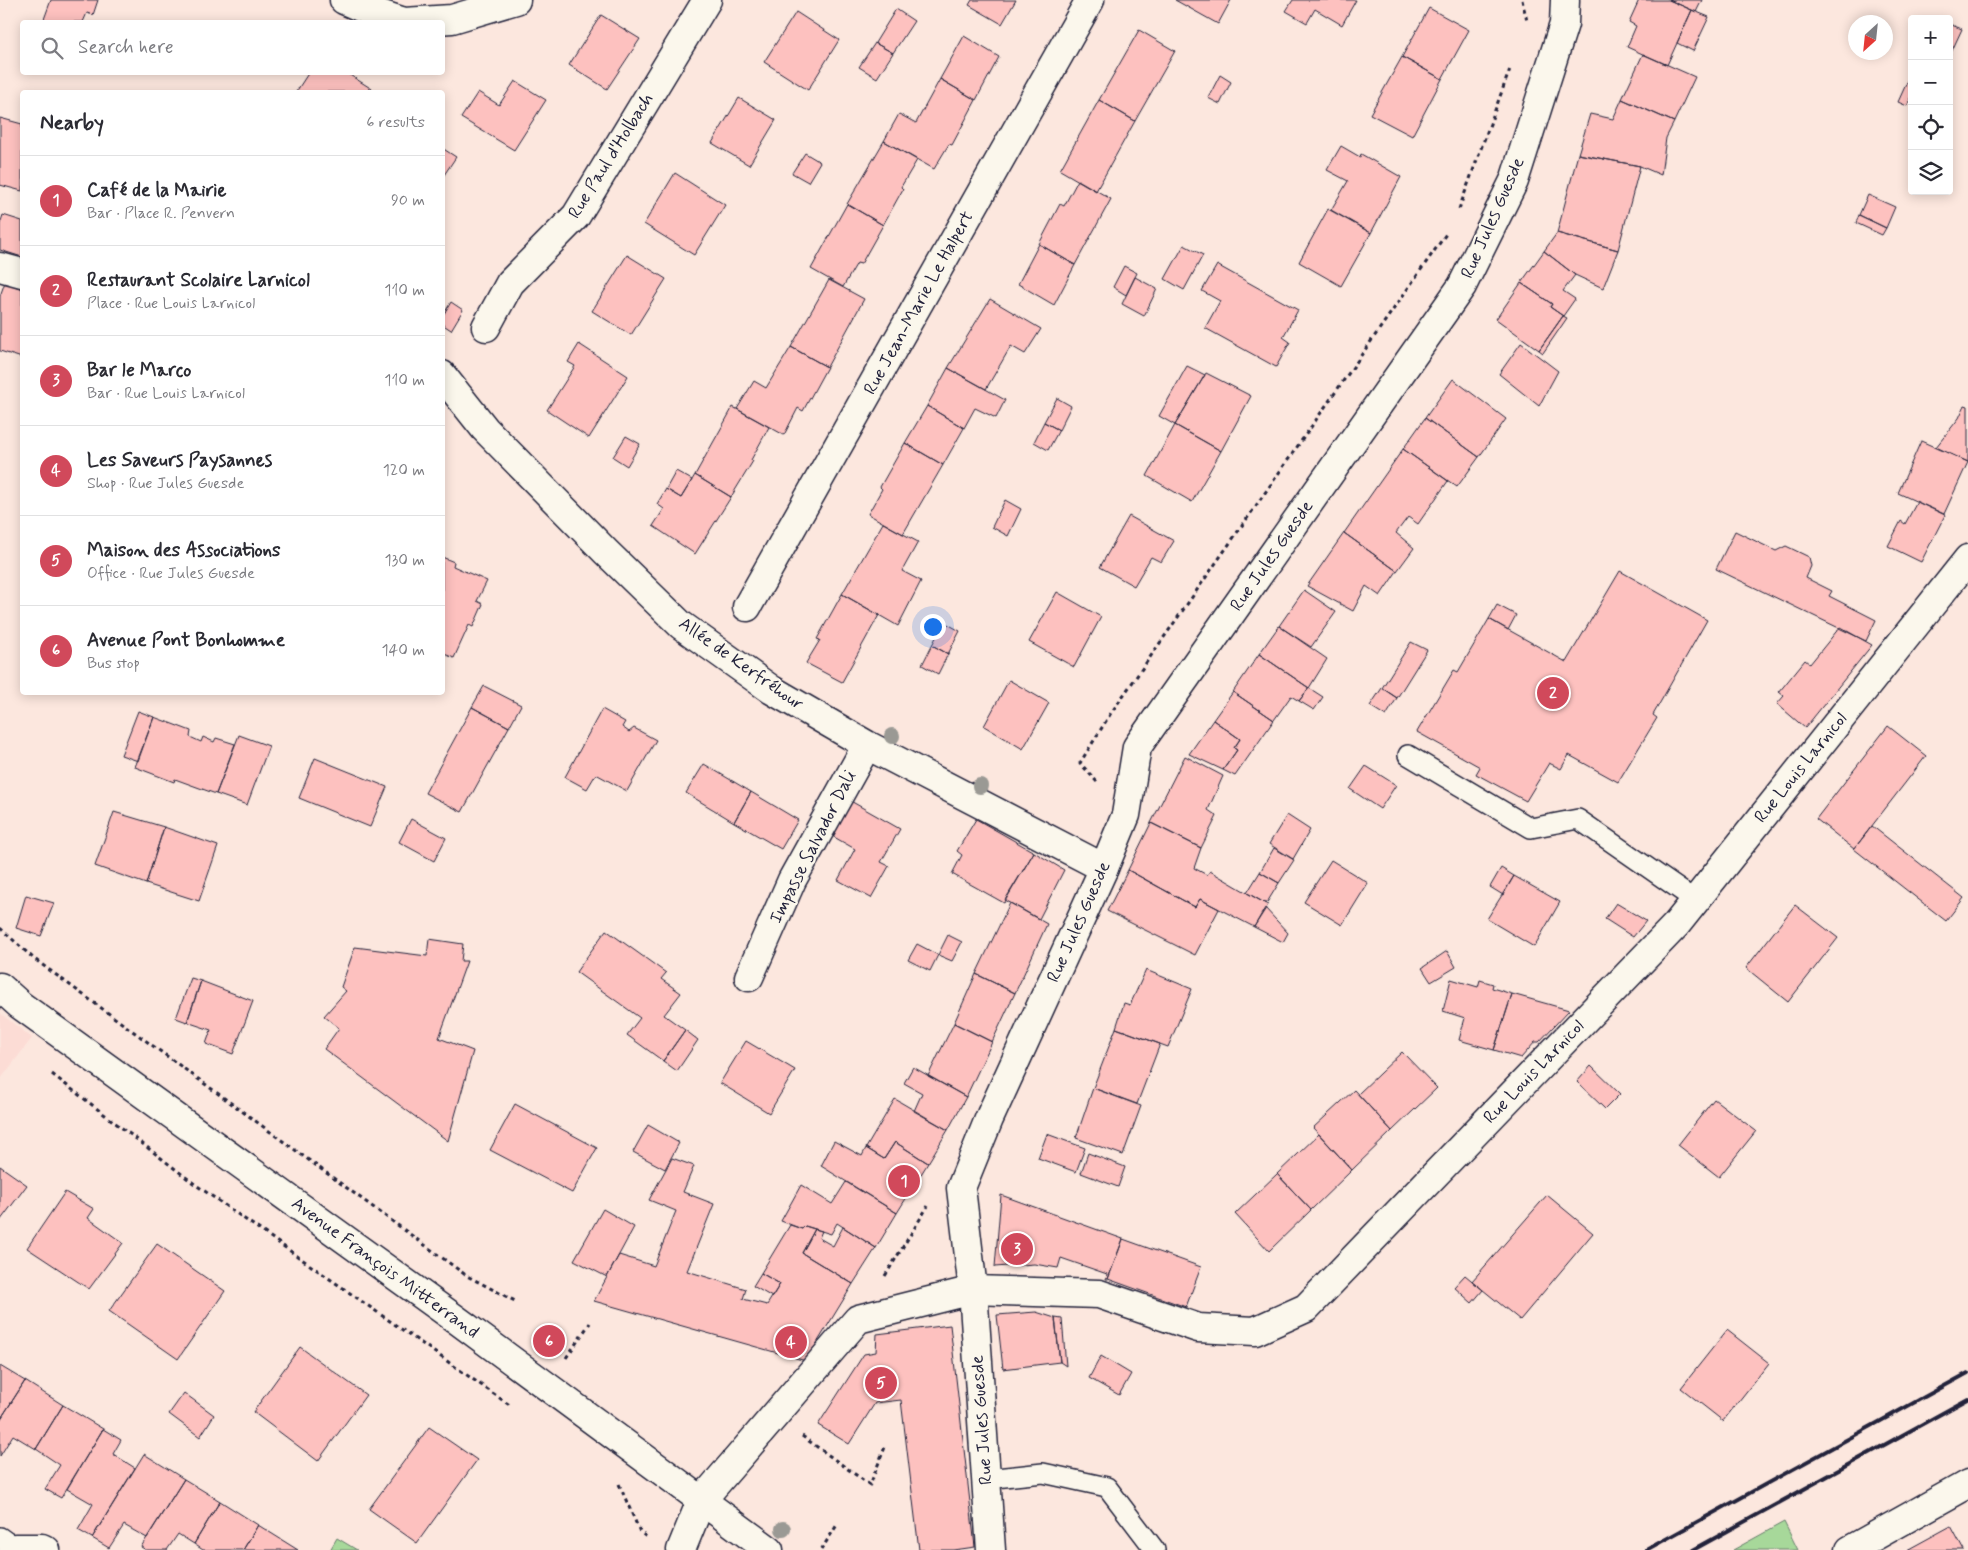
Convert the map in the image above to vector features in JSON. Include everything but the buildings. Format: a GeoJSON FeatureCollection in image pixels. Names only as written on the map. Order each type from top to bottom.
{"type":"FeatureCollection","features":[{"type":"Feature","properties":{"kind":"street"},"geometry":{"type":"LineString","coordinates":[[344,0],[398,20]]}},
{"type":"Feature","properties":{"kind":"street"},"geometry":{"type":"LineString","coordinates":[[436,20],[452,19],[516,0]]}},
{"type":"Feature","properties":{"kind":"street","name":"Rue Paul d'Holbach"},"geometry":{"type":"LineString","coordinates":[[486,327],[510,283],[576,216],[707,0]]}},
{"type":"Feature","properties":{"kind":"street","name":"Rue Jean-Marie Le Halpert"},"geometry":{"type":"LineString","coordinates":[[747,607],[1090,0]]}},
{"type":"Feature","properties":{"kind":"street","name":"Rue Jules Guesde"},"geometry":{"type":"LineString","coordinates":[[991,1550],[973,1290],[961,1188],[1126,815],[1137,747],[1462,286],[1514,181],[1564,24],[1565,0]]}},
{"type":"Feature","properties":{"kind":"street"},"geometry":{"type":"LineString","coordinates":[[0,267],[20,272]]}},
{"type":"Feature","properties":{"kind":"street","name":"Allée de Kerfréhour"},"geometry":{"type":"LineString","coordinates":[[445,379],[485,429],[681,625],[772,690],[867,745],[1104,868]]}},
{"type":"Feature","properties":{"kind":"street","name":"Rue Louis Larnicol"},"geometry":{"type":"LineString","coordinates":[[858,1320],[973,1290],[1099,1294],[1198,1328],[1245,1331],[1255,1331],[1306,1308],[1676,925],[1968,559]]}},
{"type":"Feature","properties":{"kind":"street","name":"Impasse Salvador Dali"},"geometry":{"type":"LineString","coordinates":[[750,977],[792,880],[867,745]]}},
{"type":"Feature","properties":{"kind":"street","name":"Avenue François Mitterrand"},"geometry":{"type":"LineString","coordinates":[[0,987],[20,1005],[465,1326],[769,1550]]}},
{"type":"Feature","properties":{"kind":"street"},"geometry":{"type":"LineString","coordinates":[[680,1550],[701,1501],[858,1320]]}},
{"type":"Feature","properties":{"kind":"street"},"geometry":{"type":"LineString","coordinates":[[1850,1550],[1968,1484]]}},
{"type":"Feature","properties":{"kind":"street"},"geometry":{"type":"LineString","coordinates":[[9,1545],[46,1550]]}},
{"type":"Feature","properties":{"kind":"lane"},"geometry":{"type":"LineString","coordinates":[[1408,755],[1531,828],[1578,819],[1696,901]]}},
{"type":"Feature","properties":{"kind":"lane"},"geometry":{"type":"LineString","coordinates":[[986,1478],[1043,1473],[1107,1487],[1154,1550]]}},
{"type":"Feature","properties":{"kind":"path"},"geometry":{"type":"LineString","coordinates":[[1522,0],[1528,22]]}},
{"type":"Feature","properties":{"kind":"path"},"geometry":{"type":"LineString","coordinates":[[1456,216],[1511,68]]}},
{"type":"Feature","properties":{"kind":"path"},"geometry":{"type":"LineString","coordinates":[[1129,796],[1095,782],[1080,763],[1111,713],[1447,234]]}},
{"type":"Feature","properties":{"kind":"path"},"geometry":{"type":"LineString","coordinates":[[0,928],[41,964],[467,1276],[515,1301]]}},
{"type":"Feature","properties":{"kind":"path"},"geometry":{"type":"LineString","coordinates":[[47,1070],[196,1185],[512,1406]]}},
{"type":"Feature","properties":{"kind":"path"},"geometry":{"type":"LineString","coordinates":[[858,1320],[927,1206],[961,1188]]}},
{"type":"Feature","properties":{"kind":"path"},"geometry":{"type":"LineString","coordinates":[[775,1417],[870,1485],[885,1447]]}},
{"type":"Feature","properties":{"kind":"path"},"geometry":{"type":"LineString","coordinates":[[618,1482],[640,1532]]}},
{"type":"Feature","properties":{"kind":"path"},"geometry":{"type":"LineString","coordinates":[[821,1550],[837,1526]]}},
{"type":"Feature","properties":{"kind":"shaded area"},"geometry":{"type":"Polygon","coordinates":[[[0,1013],[32,1038],[0,1080],[0,1013]]]}},
{"type":"Feature","properties":{"kind":"green space"},"geometry":{"type":"Polygon","coordinates":[[[1784,1522],[1798,1550],[1733,1550],[1784,1522]]]}},
{"type":"Feature","properties":{"kind":"green space"},"geometry":{"type":"Polygon","coordinates":[[[337,1538],[357,1550],[330,1550],[337,1538]]]}},
{"type":"Feature","properties":{"kind":"railway"},"geometry":{"type":"LineString","coordinates":[[1646,1550],[1968,1373]]}},
{"type":"Feature","properties":{"kind":"railway"},"geometry":{"type":"LineString","coordinates":[[1693,1550],[1968,1399]]}},
{"type":"Feature","properties":{"kind":"place","name":"Restaurant Scolaire Larnicol"},"geometry":{"type":"Point","coordinates":[1553,693]}},
{"type":"Feature","properties":{"kind":"place","name":"Café de la Mairie"},"geometry":{"type":"Point","coordinates":[904,1181]}},
{"type":"Feature","properties":{"kind":"place","name":"Bar le Marco"},"geometry":{"type":"Point","coordinates":[1017,1249]}},
{"type":"Feature","properties":{"kind":"place","name":"Avenue Pont Bonhomme"},"geometry":{"type":"Point","coordinates":[549,1341]}},
{"type":"Feature","properties":{"kind":"place","name":"Les Saveurs Paysannes"},"geometry":{"type":"Point","coordinates":[791,1342]}},
{"type":"Feature","properties":{"kind":"place","name":"Maison des Associations"},"geometry":{"type":"Point","coordinates":[881,1383]}}]}
